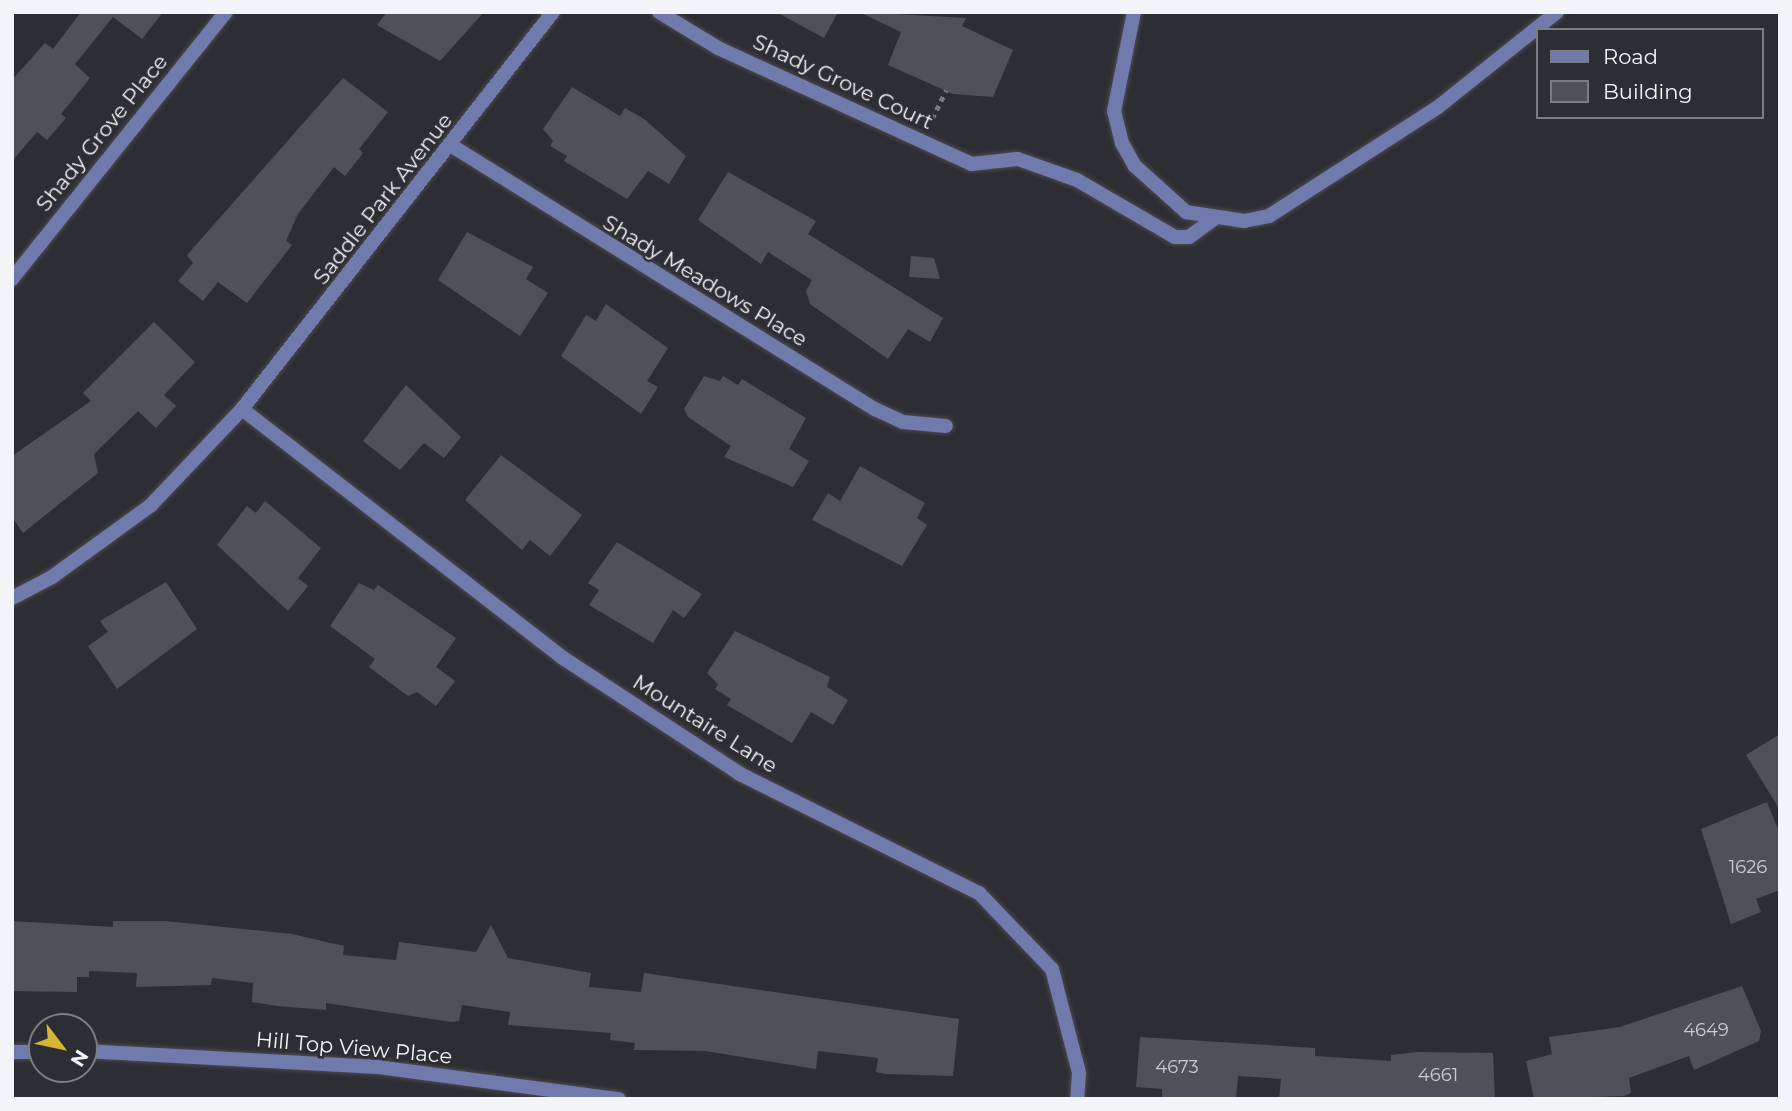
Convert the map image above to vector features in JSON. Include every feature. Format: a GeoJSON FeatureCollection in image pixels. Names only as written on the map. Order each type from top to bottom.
{"type":"FeatureCollection","features":[{"type":"Feature","properties":{"kind":"street","name":"Shady Grove Place"},"geometry":{"type":"LineString","coordinates":[[12,279],[226,12]]}},
{"type":"Feature","properties":{"kind":"street","name":"Saddle Park Avenue"},"geometry":{"type":"LineString","coordinates":[[12,598],[52,577],[151,505],[242,409],[452,146],[553,12]]}},
{"type":"Feature","properties":{"kind":"street","name":"Shady Grove Court"},"geometry":{"type":"LineString","coordinates":[[659,12],[718,48],[971,164],[1018,159],[1077,180],[1175,237],[1189,237],[1214,219]]}},
{"type":"Feature","properties":{"kind":"street"},"geometry":{"type":"LineString","coordinates":[[1134,12],[1114,111],[1122,143],[1156,188],[1186,212],[1214,219],[1269,216],[1438,107],[1536,29]]}},
{"type":"Feature","properties":{"kind":"street"},"geometry":{"type":"LineString","coordinates":[[1537,28],[1557,12]]}},
{"type":"Feature","properties":{"kind":"street","name":"Shady Meadows Place"},"geometry":{"type":"LineString","coordinates":[[452,146],[875,409],[903,422],[946,426]]}},
{"type":"Feature","properties":{"kind":"street","name":"Mountaire Lane"},"geometry":{"type":"LineString","coordinates":[[242,409],[563,658],[740,774],[979,893],[1052,969],[1079,1073],[1077,1099]]}},
{"type":"Feature","properties":{"kind":"street","name":"Hill Top View Place"},"geometry":{"type":"LineString","coordinates":[[98,1052],[378,1068],[619,1099]]}},
{"type":"Feature","properties":{"kind":"path"},"geometry":{"type":"LineString","coordinates":[[932,119],[946,90]]}},
{"type":"Feature","properties":{"kind":"building"},"geometry":{"type":"Polygon","coordinates":[[[81,12],[163,12],[142,39],[113,17],[75,64],[90,78],[61,114],[66,118],[47,140],[37,132],[12,161],[12,80],[45,43],[53,49],[81,12]]]}},
{"type":"Feature","properties":{"kind":"building"},"geometry":{"type":"Polygon","coordinates":[[[387,12],[484,12],[440,61],[377,25],[387,12]]]}},
{"type":"Feature","properties":{"kind":"building"},"geometry":{"type":"Polygon","coordinates":[[[776,12],[838,12],[824,38],[776,12]]]}},
{"type":"Feature","properties":{"kind":"building"},"geometry":{"type":"Polygon","coordinates":[[[859,12],[966,18],[962,26],[1013,50],[993,97],[953,94],[888,65],[901,32],[859,12]]]}},
{"type":"Feature","properties":{"kind":"building"},"geometry":{"type":"Polygon","coordinates":[[[343,78],[388,112],[359,149],[363,153],[345,176],[334,167],[298,214],[286,241],[292,245],[247,303],[218,282],[203,301],[178,281],[193,263],[187,255],[343,78]]]}},
{"type":"Feature","properties":{"kind":"building"},"geometry":{"type":"Polygon","coordinates":[[[572,87],[620,116],[625,108],[644,119],[686,156],[669,184],[648,171],[627,199],[564,161],[567,156],[550,146],[553,141],[543,129],[572,87]]]}},
{"type":"Feature","properties":{"kind":"building"},"geometry":{"type":"Polygon","coordinates":[[[728,172],[816,221],[808,234],[943,318],[930,342],[908,329],[888,359],[810,304],[806,291],[812,280],[768,252],[761,264],[698,220],[728,172]]]}},
{"type":"Feature","properties":{"kind":"building"},"geometry":{"type":"Polygon","coordinates":[[[467,232],[533,267],[526,279],[548,293],[520,336],[438,280],[467,232]]]}},
{"type":"Feature","properties":{"kind":"building"},"geometry":{"type":"Polygon","coordinates":[[[911,256],[934,258],[940,279],[909,277],[911,256]]]}},
{"type":"Feature","properties":{"kind":"building"},"geometry":{"type":"Polygon","coordinates":[[[606,304],[668,348],[647,381],[658,387],[641,414],[561,356],[586,315],[596,321],[606,304]]]}},
{"type":"Feature","properties":{"kind":"building"},"geometry":{"type":"Polygon","coordinates":[[[154,322],[195,362],[164,395],[176,406],[156,428],[138,411],[94,454],[98,473],[23,533],[12,517],[12,456],[91,401],[83,393],[154,322]]]}},
{"type":"Feature","properties":{"kind":"building"},"geometry":{"type":"Polygon","coordinates":[[[704,376],[720,381],[723,376],[738,385],[742,379],[806,418],[789,449],[809,461],[793,487],[724,457],[731,446],[688,417],[684,409],[704,376]]]}},
{"type":"Feature","properties":{"kind":"building"},"geometry":{"type":"Polygon","coordinates":[[[406,385],[461,437],[444,458],[424,443],[400,470],[363,441],[406,385]]]}},
{"type":"Feature","properties":{"kind":"building"},"geometry":{"type":"Polygon","coordinates":[[[501,455],[582,515],[550,556],[530,540],[522,550],[465,500],[501,455]]]}},
{"type":"Feature","properties":{"kind":"building"},"geometry":{"type":"Polygon","coordinates":[[[860,466],[925,503],[917,518],[927,525],[902,566],[812,520],[828,493],[840,501],[860,466]]]}},
{"type":"Feature","properties":{"kind":"building"},"geometry":{"type":"Polygon","coordinates":[[[265,501],[321,548],[298,578],[308,586],[288,611],[217,545],[247,506],[256,513],[265,501]]]}},
{"type":"Feature","properties":{"kind":"building"},"geometry":{"type":"Polygon","coordinates":[[[617,542],[702,594],[684,618],[673,610],[653,643],[589,605],[599,590],[588,583],[617,542]]]}},
{"type":"Feature","properties":{"kind":"building"},"geometry":{"type":"Polygon","coordinates":[[[166,582],[197,629],[117,689],[88,646],[108,632],[100,621],[166,582]]]}},
{"type":"Feature","properties":{"kind":"building"},"geometry":{"type":"Polygon","coordinates":[[[359,583],[374,590],[378,585],[456,638],[436,667],[455,681],[436,706],[417,692],[408,696],[369,667],[375,659],[330,626],[359,583]]]}},
{"type":"Feature","properties":{"kind":"building"},"geometry":{"type":"Polygon","coordinates":[[[735,631],[830,677],[827,687],[848,700],[833,725],[811,712],[792,743],[727,705],[731,699],[715,689],[718,684],[707,673],[735,631]]]}},
{"type":"Feature","properties":{"kind":"building"},"geometry":{"type":"Polygon","coordinates":[[[1780,734],[1780,810],[1746,755],[1780,734]]]}},
{"type":"Feature","properties":{"kind":"building"},"geometry":{"type":"Polygon","coordinates":[[[1767,802],[1780,834],[1780,890],[1756,899],[1761,912],[1731,924],[1701,829],[1767,802]]]}},
{"type":"Feature","properties":{"kind":"building"},"geometry":{"type":"Polygon","coordinates":[[[12,921],[113,927],[113,921],[165,921],[292,934],[344,946],[343,955],[396,960],[399,942],[476,952],[491,925],[508,958],[591,973],[589,987],[641,992],[644,973],[959,1019],[953,1076],[885,1074],[876,1072],[878,1058],[818,1051],[816,1069],[705,1051],[634,1050],[635,1043],[610,1040],[611,1033],[508,1025],[510,1012],[462,1005],[459,1021],[451,1022],[326,1003],[326,1010],[277,1006],[252,1002],[253,983],[212,978],[211,985],[136,987],[137,973],[89,971],[89,977],[77,977],[77,992],[12,991],[12,921]]]}},
{"type":"Feature","properties":{"kind":"building"},"geometry":{"type":"Polygon","coordinates":[[[1742,986],[1761,1031],[1759,1041],[1694,1070],[1689,1056],[1629,1078],[1631,1093],[1624,1096],[1534,1099],[1526,1061],[1552,1054],[1549,1037],[1620,1027],[1742,986]]]}},
{"type":"Feature","properties":{"kind":"building"},"geometry":{"type":"Polygon","coordinates":[[[1140,1037],[1315,1048],[1315,1056],[1391,1061],[1391,1055],[1417,1052],[1493,1053],[1495,1099],[1279,1099],[1281,1079],[1238,1076],[1236,1099],[1162,1099],[1162,1089],[1136,1087],[1140,1037]]]}}]}
